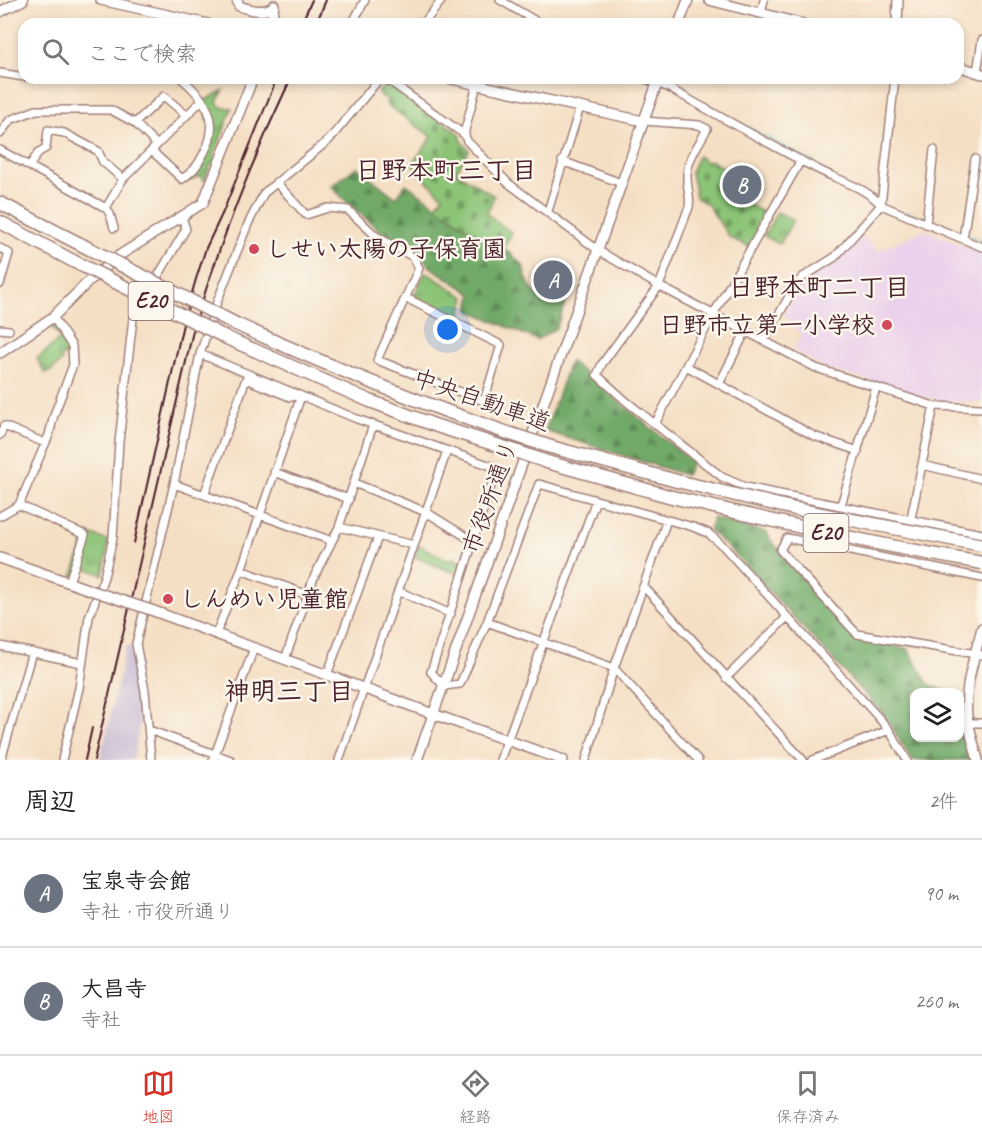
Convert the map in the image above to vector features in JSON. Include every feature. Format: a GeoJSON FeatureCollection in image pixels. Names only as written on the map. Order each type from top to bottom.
{"type":"FeatureCollection","features":[{"type":"Feature","properties":{"kind":"highway","name":"中央自動車道"},"geometry":{"type":"LineString","coordinates":[[0,202],[236,324],[309,357],[431,406],[511,434],[677,481],[795,509],[982,545]]}},
{"type":"Feature","properties":{"kind":"highway","name":"中央自動車道"},"geometry":{"type":"LineString","coordinates":[[0,222],[229,339],[370,401],[437,426],[547,462],[672,497],[829,534],[982,563]]}},
{"type":"Feature","properties":{"kind":"street"},"geometry":{"type":"LineString","coordinates":[[0,12],[23,0]]}},
{"type":"Feature","properties":{"kind":"street"},"geometry":{"type":"LineString","coordinates":[[101,0],[181,18]]}},
{"type":"Feature","properties":{"kind":"street"},"geometry":{"type":"LineString","coordinates":[[237,0],[239,6],[261,11],[268,11],[274,3]]}},
{"type":"Feature","properties":{"kind":"street"},"geometry":{"type":"LineString","coordinates":[[355,18],[365,0]]}},
{"type":"Feature","properties":{"kind":"street"},"geometry":{"type":"LineString","coordinates":[[428,18],[442,0]]}},
{"type":"Feature","properties":{"kind":"street"},"geometry":{"type":"LineString","coordinates":[[500,0],[530,18]]}},
{"type":"Feature","properties":{"kind":"street"},"geometry":{"type":"LineString","coordinates":[[682,18],[688,0]]}},
{"type":"Feature","properties":{"kind":"street"},"geometry":{"type":"LineString","coordinates":[[709,0],[729,3],[780,18]]}},
{"type":"Feature","properties":{"kind":"street"},"geometry":{"type":"LineString","coordinates":[[761,13],[764,0]]}},
{"type":"Feature","properties":{"kind":"street"},"geometry":{"type":"LineString","coordinates":[[897,18],[898,0]]}},
{"type":"Feature","properties":{"kind":"street"},"geometry":{"type":"LineString","coordinates":[[272,18],[274,3]]}},
{"type":"Feature","properties":{"kind":"street"},"geometry":{"type":"LineString","coordinates":[[261,11],[266,18]]}},
{"type":"Feature","properties":{"kind":"street"},"geometry":{"type":"LineString","coordinates":[[964,68],[979,73],[982,40]]}},
{"type":"Feature","properties":{"kind":"street"},"geometry":{"type":"LineString","coordinates":[[0,73],[18,76]]}},
{"type":"Feature","properties":{"kind":"street"},"geometry":{"type":"LineString","coordinates":[[152,151],[182,179],[195,170],[211,139],[212,126],[210,114],[202,100],[187,84]]}},
{"type":"Feature","properties":{"kind":"street"},"geometry":{"type":"LineString","coordinates":[[0,353],[53,317],[88,281],[120,255],[203,203],[251,84]]}},
{"type":"Feature","properties":{"kind":"street"},"geometry":{"type":"LineString","coordinates":[[151,760],[145,691],[136,644],[174,484],[200,354],[217,302],[248,224],[264,193],[328,140],[375,84]]}},
{"type":"Feature","properties":{"kind":"street"},"geometry":{"type":"LineString","coordinates":[[393,84],[465,135],[469,143],[508,183],[599,251],[659,286],[816,368],[934,406],[982,408]]}},
{"type":"Feature","properties":{"kind":"street"},"geometry":{"type":"LineString","coordinates":[[465,135],[478,84]]}},
{"type":"Feature","properties":{"kind":"street"},"geometry":{"type":"LineString","coordinates":[[491,84],[643,121],[699,125],[707,129],[688,165],[689,207],[659,286],[602,364],[597,375],[722,477],[745,487],[911,518],[982,534]]}},
{"type":"Feature","properties":{"kind":"street","name":"市役所通り"},"geometry":{"type":"LineString","coordinates":[[417,760],[657,84]]}},
{"type":"Feature","properties":{"kind":"street"},"geometry":{"type":"LineString","coordinates":[[662,84],[876,199],[881,206],[926,220],[963,235],[982,247]]}},
{"type":"Feature","properties":{"kind":"street"},"geometry":{"type":"LineString","coordinates":[[764,340],[796,284],[835,257],[881,206],[894,84]]}},
{"type":"Feature","properties":{"kind":"street"},"geometry":{"type":"LineString","coordinates":[[135,123],[164,96],[186,115]]}},
{"type":"Feature","properties":{"kind":"street"},"geometry":{"type":"LineString","coordinates":[[106,208],[123,179],[198,104]]}},
{"type":"Feature","properties":{"kind":"street"},"geometry":{"type":"LineString","coordinates":[[548,211],[580,107]]}},
{"type":"Feature","properties":{"kind":"street"},"geometry":{"type":"LineString","coordinates":[[0,134],[10,120],[36,110],[111,110],[135,123],[156,144]]}},
{"type":"Feature","properties":{"kind":"street"},"geometry":{"type":"LineString","coordinates":[[30,165],[39,152],[46,148],[48,130],[64,133],[98,151],[102,162],[123,179]]}},
{"type":"Feature","properties":{"kind":"street"},"geometry":{"type":"LineString","coordinates":[[0,150],[106,208],[114,228]]}},
{"type":"Feature","properties":{"kind":"street"},"geometry":{"type":"LineString","coordinates":[[926,220],[934,150]]}},
{"type":"Feature","properties":{"kind":"street"},"geometry":{"type":"LineString","coordinates":[[963,235],[975,159]]}},
{"type":"Feature","properties":{"kind":"street"},"geometry":{"type":"LineString","coordinates":[[656,424],[713,315],[801,160]]}},
{"type":"Feature","properties":{"kind":"street"},"geometry":{"type":"LineString","coordinates":[[562,161],[621,183]]}},
{"type":"Feature","properties":{"kind":"street"},"geometry":{"type":"LineString","coordinates":[[276,182],[306,214],[328,208],[348,210],[376,236],[413,257],[419,268],[377,360],[484,401],[501,345],[406,298]]}},
{"type":"Feature","properties":{"kind":"street"},"geometry":{"type":"LineString","coordinates":[[62,760],[80,688],[89,617],[104,577],[113,538],[119,441],[133,318],[186,229],[182,217]]}},
{"type":"Feature","properties":{"kind":"street"},"geometry":{"type":"LineString","coordinates":[[0,248],[9,252],[0,284]]}},
{"type":"Feature","properties":{"kind":"street"},"geometry":{"type":"LineString","coordinates":[[0,516],[20,505],[73,365],[72,346],[53,317]]}},
{"type":"Feature","properties":{"kind":"street"},"geometry":{"type":"LineString","coordinates":[[0,329],[9,330]]}},
{"type":"Feature","properties":{"kind":"street"},"geometry":{"type":"LineString","coordinates":[[718,384],[746,331]]}},
{"type":"Feature","properties":{"kind":"street"},"geometry":{"type":"LineString","coordinates":[[200,354],[373,425],[497,468],[431,672],[444,686],[460,684],[487,622],[539,484],[708,533],[723,546],[889,730],[907,760]]}},
{"type":"Feature","properties":{"kind":"street"},"geometry":{"type":"LineString","coordinates":[[687,366],[814,436],[858,452]]}},
{"type":"Feature","properties":{"kind":"street"},"geometry":{"type":"LineString","coordinates":[[204,495],[246,379],[290,397],[301,396]]}},
{"type":"Feature","properties":{"kind":"street"},"geometry":{"type":"LineString","coordinates":[[832,548],[839,506],[858,452],[876,388]]}},
{"type":"Feature","properties":{"kind":"street"},"geometry":{"type":"LineString","coordinates":[[216,634],[241,570],[301,396]]}},
{"type":"Feature","properties":{"kind":"street"},"geometry":{"type":"LineString","coordinates":[[911,518],[934,406]]}},
{"type":"Feature","properties":{"kind":"street"},"geometry":{"type":"LineString","coordinates":[[285,659],[314,578],[339,527],[373,425]]}},
{"type":"Feature","properties":{"kind":"street"},"geometry":{"type":"LineString","coordinates":[[0,435],[4,426],[45,443]]}},
{"type":"Feature","properties":{"kind":"street"},"geometry":{"type":"LineString","coordinates":[[339,760],[447,451]]}},
{"type":"Feature","properties":{"kind":"street"},"geometry":{"type":"LineString","coordinates":[[922,465],[982,479]]}},
{"type":"Feature","properties":{"kind":"street"},"geometry":{"type":"LineString","coordinates":[[274,472],[349,499]]}},
{"type":"Feature","properties":{"kind":"street"},"geometry":{"type":"LineString","coordinates":[[354,483],[426,512],[473,541]]}},
{"type":"Feature","properties":{"kind":"street"},"geometry":{"type":"LineString","coordinates":[[174,484],[332,541]]}},
{"type":"Feature","properties":{"kind":"street"},"geometry":{"type":"LineString","coordinates":[[500,760],[597,500]]}},
{"type":"Feature","properties":{"kind":"street"},"geometry":{"type":"LineString","coordinates":[[20,505],[85,535],[69,582]]}},
{"type":"Feature","properties":{"kind":"street"},"geometry":{"type":"LineString","coordinates":[[586,760],[614,668],[667,520]]}},
{"type":"Feature","properties":{"kind":"street"},"geometry":{"type":"LineString","coordinates":[[339,527],[414,545]]}},
{"type":"Feature","properties":{"kind":"street"},"geometry":{"type":"LineString","coordinates":[[327,675],[378,537]]}},
{"type":"Feature","properties":{"kind":"street"},"geometry":{"type":"LineString","coordinates":[[979,655],[857,634],[780,550],[787,538],[982,578]]}},
{"type":"Feature","properties":{"kind":"street"},"geometry":{"type":"LineString","coordinates":[[0,558],[151,610],[563,760]]}},
{"type":"Feature","properties":{"kind":"street"},"geometry":{"type":"LineString","coordinates":[[241,570],[308,595]]}},
{"type":"Feature","properties":{"kind":"street"},"geometry":{"type":"LineString","coordinates":[[644,587],[803,760]]}},
{"type":"Feature","properties":{"kind":"street"},"geometry":{"type":"LineString","coordinates":[[398,591],[451,614]]}},
{"type":"Feature","properties":{"kind":"street"},"geometry":{"type":"LineString","coordinates":[[726,678],[788,617]]}},
{"type":"Feature","properties":{"kind":"street"},"geometry":{"type":"LineString","coordinates":[[487,622],[614,668],[698,760]]}},
{"type":"Feature","properties":{"kind":"street"},"geometry":{"type":"LineString","coordinates":[[978,760],[968,723],[968,689],[979,655],[982,627]]}},
{"type":"Feature","properties":{"kind":"street"},"geometry":{"type":"LineString","coordinates":[[0,646],[82,663]]}},
{"type":"Feature","properties":{"kind":"street"},"geometry":{"type":"LineString","coordinates":[[214,757],[254,648]]}},
{"type":"Feature","properties":{"kind":"street"},"geometry":{"type":"LineString","coordinates":[[1,760],[4,735],[32,652]]}},
{"type":"Feature","properties":{"kind":"street"},"geometry":{"type":"LineString","coordinates":[[968,723],[982,723]]}},
{"type":"Feature","properties":{"kind":"street"},"geometry":{"type":"LineString","coordinates":[[149,730],[214,757],[231,760]]}},
{"type":"Feature","properties":{"kind":"street"},"geometry":{"type":"LineString","coordinates":[[813,760],[889,730]]}},
{"type":"Feature","properties":{"kind":"shaded area","name":"日野市立第一小学校"},"geometry":{"type":"Polygon","coordinates":[[[924,230],[982,253],[980,346],[982,347],[982,402],[941,401],[824,368],[793,350],[801,335],[784,314],[799,288],[815,274],[837,262],[861,235],[878,251],[924,230]]]}},
{"type":"Feature","properties":{"kind":"shaded area"},"geometry":{"type":"Polygon","coordinates":[[[126,646],[132,647],[142,713],[133,760],[100,760],[126,646]]]}},
{"type":"Feature","properties":{"kind":"green space"},"geometry":{"type":"Polygon","coordinates":[[[385,84],[390,84],[460,134],[462,142],[469,150],[456,172],[494,196],[487,214],[512,233],[503,248],[475,233],[436,206],[443,196],[417,172],[419,169],[412,164],[432,137],[386,104],[388,101],[378,93],[385,84]]]}},
{"type":"Feature","properties":{"kind":"green space"},"geometry":{"type":"Polygon","coordinates":[[[224,90],[217,101],[220,107],[232,108],[215,153],[215,163],[210,165],[205,181],[200,176],[179,185],[197,174],[212,141],[204,101],[224,90]]]}},
{"type":"Feature","properties":{"kind":"green space"},"geometry":{"type":"Polygon","coordinates":[[[698,156],[727,170],[720,183],[729,194],[767,214],[749,247],[729,237],[708,205],[696,197],[691,172],[698,156]]]}},
{"type":"Feature","properties":{"kind":"green space"},"geometry":{"type":"Polygon","coordinates":[[[357,167],[396,198],[406,184],[475,233],[505,249],[523,265],[528,282],[540,298],[551,303],[566,302],[556,328],[537,340],[469,310],[472,294],[429,266],[420,254],[383,233],[331,186],[357,167]]]}},
{"type":"Feature","properties":{"kind":"green space"},"geometry":{"type":"Polygon","coordinates":[[[777,212],[793,220],[780,244],[764,236],[777,212]]]}},
{"type":"Feature","properties":{"kind":"green space"},"geometry":{"type":"Polygon","coordinates":[[[425,272],[465,297],[460,318],[414,296],[425,272]]]}},
{"type":"Feature","properties":{"kind":"green space"},"geometry":{"type":"Polygon","coordinates":[[[55,325],[70,346],[70,353],[59,358],[62,361],[51,371],[45,373],[37,359],[61,338],[51,327],[55,325]]]}},
{"type":"Feature","properties":{"kind":"green space"},"geometry":{"type":"Polygon","coordinates":[[[570,361],[692,462],[686,475],[545,431],[570,361]]]}},
{"type":"Feature","properties":{"kind":"green space"},"geometry":{"type":"Polygon","coordinates":[[[713,518],[767,533],[771,541],[858,639],[908,649],[928,684],[938,688],[910,688],[910,742],[964,742],[964,711],[975,760],[912,760],[884,715],[735,554],[709,530],[713,518]]]}},
{"type":"Feature","properties":{"kind":"green space"},"geometry":{"type":"Polygon","coordinates":[[[87,533],[109,541],[103,575],[85,568],[72,578],[87,533]]]}},
{"type":"Feature","properties":{"kind":"green space"},"geometry":{"type":"Polygon","coordinates":[[[418,545],[451,561],[453,558],[463,561],[457,574],[415,557],[418,545]]]}},
{"type":"Feature","properties":{"kind":"waterway"},"geometry":{"type":"LineString","coordinates":[[700,102],[814,163]]}},
{"type":"Feature","properties":{"kind":"waterway"},"geometry":{"type":"LineString","coordinates":[[907,212],[961,232]]}},
{"type":"Feature","properties":{"kind":"waterway"},"geometry":{"type":"LineString","coordinates":[[966,234],[982,241]]}},
{"type":"Feature","properties":{"kind":"railway"},"geometry":{"type":"LineString","coordinates":[[304,18],[312,0]]}},
{"type":"Feature","properties":{"kind":"railway"},"geometry":{"type":"LineString","coordinates":[[318,18],[326,0]]}},
{"type":"Feature","properties":{"kind":"railway"},"geometry":{"type":"LineString","coordinates":[[134,543],[183,324],[196,279],[206,248],[275,84]]}},
{"type":"Feature","properties":{"kind":"railway"},"geometry":{"type":"LineString","coordinates":[[94,760],[193,331],[237,203],[288,84]]}},
{"type":"Feature","properties":{"kind":"railway"},"geometry":{"type":"LineString","coordinates":[[85,760],[92,728]]}},
{"type":"Feature","properties":{"kind":"place","name":"大昌寺"},"geometry":{"type":"Point","coordinates":[742,185]}},
{"type":"Feature","properties":{"kind":"place","name":"しせい太陽の子保育園"},"geometry":{"type":"Point","coordinates":[254,249]}},
{"type":"Feature","properties":{"kind":"place","name":"宝泉寺会館"},"geometry":{"type":"Point","coordinates":[553,280]}},
{"type":"Feature","properties":{"kind":"place","name":"日野市立第一小学校"},"geometry":{"type":"Point","coordinates":[887,325]}},
{"type":"Feature","properties":{"kind":"place","name":"しんめい児童館"},"geometry":{"type":"Point","coordinates":[168,599]}},
{"type":"Feature","properties":{"kind":"district","name":"日野本町三丁目"},"geometry":{"type":"Point","coordinates":[446,170]}},
{"type":"Feature","properties":{"kind":"district","name":"日野本町二丁目"},"geometry":{"type":"Point","coordinates":[819,287]}},
{"type":"Feature","properties":{"kind":"district","name":"神明三丁目"},"geometry":{"type":"Point","coordinates":[289,691]}}]}
